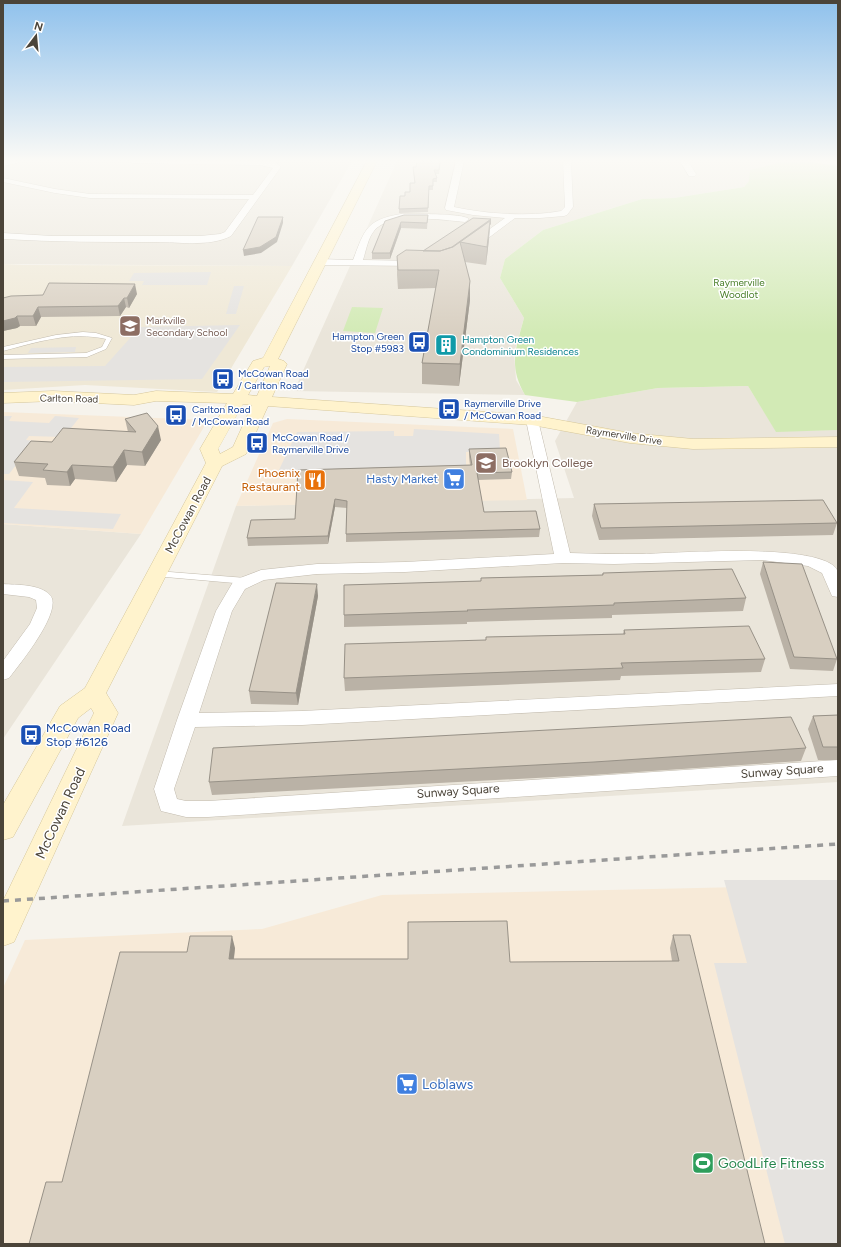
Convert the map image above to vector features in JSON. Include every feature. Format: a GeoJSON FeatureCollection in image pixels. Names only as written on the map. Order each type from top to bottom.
{"type":"FeatureCollection","features":[{"type":"Feature","properties":{"kind":"main road","name":"McCowan Road"},"geometry":{"type":"LineString","coordinates":[[269,361],[341,219]]}},
{"type":"Feature","properties":{"kind":"main road","name":"McCowan Road"},"geometry":{"type":"LineString","coordinates":[[3,829],[69,712],[94,694],[215,464],[240,450],[279,364],[269,361],[258,364],[209,449],[215,464]]}},
{"type":"Feature","properties":{"kind":"main road","name":"Carlton Road"},"geometry":{"type":"LineString","coordinates":[[3,398],[53,396],[134,400],[150,407],[234,404]]}},
{"type":"Feature","properties":{"kind":"main road","name":"Raymerville Drive"},"geometry":{"type":"LineString","coordinates":[[234,404],[338,415],[410,412],[532,420],[630,438],[692,444],[838,442]]}},
{"type":"Feature","properties":{"kind":"main road","name":"McCowan Road"},"geometry":{"type":"LineString","coordinates":[[3,933],[106,713],[94,694]]}},
{"type":"Feature","properties":{"kind":"street"},"geometry":{"type":"LineString","coordinates":[[3,236],[52,239],[218,238],[228,234],[239,219]]}},
{"type":"Feature","properties":{"kind":"street"},"geometry":{"type":"LineString","coordinates":[[357,263],[371,228],[380,221],[392,219]]}},
{"type":"Feature","properties":{"kind":"street"},"geometry":{"type":"LineString","coordinates":[[450,219],[505,222]]}},
{"type":"Feature","properties":{"kind":"street"},"geometry":{"type":"LineString","coordinates":[[465,251],[509,219]]}},
{"type":"Feature","properties":{"kind":"street"},"geometry":{"type":"LineString","coordinates":[[319,262],[427,264]]}},
{"type":"Feature","properties":{"kind":"street"},"geometry":{"type":"LineString","coordinates":[[532,420],[563,558]]}},
{"type":"Feature","properties":{"kind":"street"},"geometry":{"type":"LineString","coordinates":[[246,581],[261,575],[317,569],[405,567],[563,558],[614,559],[762,554],[812,562],[828,570],[838,592]]}},
{"type":"Feature","properties":{"kind":"street","name":"Sunway Square"},"geometry":{"type":"LineString","coordinates":[[246,581],[239,586],[224,611],[164,789],[168,804],[186,809],[838,768]]}},
{"type":"Feature","properties":{"kind":"street"},"geometry":{"type":"LineString","coordinates":[[3,589],[33,592],[44,598],[45,608],[38,625],[3,674]]}},
{"type":"Feature","properties":{"kind":"street"},"geometry":{"type":"LineString","coordinates":[[186,720],[317,717],[838,690]]}},
{"type":"Feature","properties":{"kind":"lane"},"geometry":{"type":"LineString","coordinates":[[3,349],[71,334],[95,334],[109,338],[104,348],[88,355],[3,357]]}},
{"type":"Feature","properties":{"kind":"lane"},"geometry":{"type":"LineString","coordinates":[[157,574],[246,581]]}},
{"type":"Feature","properties":{"kind":"shaded area"},"geometry":{"type":"Polygon","coordinates":[[[3,219],[319,219],[292,266],[3,264],[3,219]]]}},
{"type":"Feature","properties":{"kind":"shaded area"},"geometry":{"type":"Polygon","coordinates":[[[371,219],[578,219],[543,230],[505,259],[500,278],[524,318],[514,353],[516,380],[525,395],[294,391],[371,219]]]}},
{"type":"Feature","properties":{"kind":"shaded area","name":"Markville Secondary School"},"geometry":{"type":"Polygon","coordinates":[[[3,264],[292,266],[217,392],[85,385],[3,390],[3,264]]]}},
{"type":"Feature","properties":{"kind":"shaded area"},"geometry":{"type":"Polygon","coordinates":[[[211,272],[207,285],[142,285],[144,281],[129,281],[134,273],[211,272]]]}},
{"type":"Feature","properties":{"kind":"shaded area"},"geometry":{"type":"Polygon","coordinates":[[[234,286],[244,286],[236,314],[226,314],[234,286]]]}},
{"type":"Feature","properties":{"kind":"shaded area"},"geometry":{"type":"Polygon","coordinates":[[[240,325],[202,379],[3,382],[3,367],[105,366],[140,327],[240,325]]]}},
{"type":"Feature","properties":{"kind":"shaded area"},"geometry":{"type":"Polygon","coordinates":[[[76,347],[75,352],[28,353],[31,348],[76,347]]]}},
{"type":"Feature","properties":{"kind":"shaded area"},"geometry":{"type":"Polygon","coordinates":[[[748,386],[776,431],[838,430],[838,782],[122,826],[236,506],[574,498],[555,441],[577,402],[658,388],[748,386]]]}},
{"type":"Feature","properties":{"kind":"shaded area"},"geometry":{"type":"Polygon","coordinates":[[[3,412],[208,420],[141,534],[3,524],[3,412]]]}},
{"type":"Feature","properties":{"kind":"shaded area"},"geometry":{"type":"Polygon","coordinates":[[[3,416],[12,416],[9,421],[49,423],[55,416],[79,418],[64,437],[29,436],[26,440],[35,441],[9,474],[3,474],[3,416]]]}},
{"type":"Feature","properties":{"kind":"shaded area"},"geometry":{"type":"Polygon","coordinates":[[[287,419],[513,429],[527,500],[236,506],[273,423],[287,419]]]}},
{"type":"Feature","properties":{"kind":"shaded area"},"geometry":{"type":"Polygon","coordinates":[[[414,429],[499,434],[500,450],[466,452],[466,466],[278,472],[297,432],[394,431],[394,436],[413,436],[414,429]]]}},
{"type":"Feature","properties":{"kind":"shaded area"},"geometry":{"type":"Polygon","coordinates":[[[3,480],[33,482],[14,508],[121,514],[113,529],[3,523],[3,480]]]}},
{"type":"Feature","properties":{"kind":"shaded area"},"geometry":{"type":"Polygon","coordinates":[[[3,524],[141,534],[3,739],[3,524]]]}},
{"type":"Feature","properties":{"kind":"shaded area"},"geometry":{"type":"Polygon","coordinates":[[[724,880],[838,880],[838,1244],[785,1244],[714,963],[747,963],[724,880]]]}},
{"type":"Feature","properties":{"kind":"shaded area","name":"Loblaws"},"geometry":{"type":"Polygon","coordinates":[[[838,885],[838,1244],[3,1244],[3,988],[25,940],[262,929],[382,895],[838,885]]]}},
{"type":"Feature","properties":{"kind":"green space","name":"Raymerville Woodlot"},"geometry":{"type":"Polygon","coordinates":[[[578,219],[838,219],[838,430],[776,432],[748,386],[658,388],[577,402],[525,395],[515,366],[516,348],[524,318],[500,278],[505,259],[543,230],[578,219]]]}},
{"type":"Feature","properties":{"kind":"green space"},"geometry":{"type":"Polygon","coordinates":[[[352,307],[383,308],[375,333],[343,331],[352,307]]]}},
{"type":"Feature","properties":{"kind":"building"},"geometry":{"type":"Polygon","coordinates":[[[257,219],[282,219],[276,237],[260,247],[243,250],[257,219]]]}},
{"type":"Feature","properties":{"kind":"building"},"geometry":{"type":"Polygon","coordinates":[[[391,219],[427,219],[427,223],[401,222],[390,253],[372,253],[385,221],[391,219]]]}},
{"type":"Feature","properties":{"kind":"building"},"geometry":{"type":"Polygon","coordinates":[[[471,219],[491,219],[452,247],[440,251],[423,251],[471,219]]]}},
{"type":"Feature","properties":{"kind":"building"},"geometry":{"type":"Polygon","coordinates":[[[490,221],[487,247],[460,242],[490,221]]]}},
{"type":"Feature","properties":{"kind":"building"},"geometry":{"type":"Polygon","coordinates":[[[460,242],[470,281],[460,364],[422,363],[439,270],[398,270],[397,256],[406,250],[440,251],[453,247],[460,242]]]}},
{"type":"Feature","properties":{"kind":"building"},"geometry":{"type":"Polygon","coordinates":[[[49,283],[135,284],[127,298],[124,298],[118,306],[38,307],[33,316],[17,316],[15,318],[3,321],[3,298],[11,296],[43,295],[49,283]]]}},
{"type":"Feature","properties":{"kind":"building"},"geometry":{"type":"Polygon","coordinates":[[[147,413],[158,426],[142,452],[124,450],[113,467],[72,465],[67,472],[43,470],[48,464],[14,462],[31,441],[52,442],[63,428],[136,432],[125,419],[147,413]]]}},
{"type":"Feature","properties":{"kind":"building"},"geometry":{"type":"Polygon","coordinates":[[[506,448],[512,472],[477,473],[484,512],[536,511],[540,529],[346,534],[347,501],[335,499],[328,536],[247,538],[251,520],[295,519],[298,470],[472,465],[469,449],[506,448]]]}},
{"type":"Feature","properties":{"kind":"building"},"geometry":{"type":"Polygon","coordinates":[[[823,500],[837,523],[601,528],[594,504],[823,500]]]}},
{"type":"Feature","properties":{"kind":"building"},"geometry":{"type":"Polygon","coordinates":[[[763,562],[802,564],[837,659],[794,657],[763,562]]]}},
{"type":"Feature","properties":{"kind":"building"},"geometry":{"type":"Polygon","coordinates":[[[732,569],[746,598],[614,603],[614,605],[344,615],[344,585],[481,581],[481,578],[603,575],[603,573],[732,569]]]}},
{"type":"Feature","properties":{"kind":"building"},"geometry":{"type":"Polygon","coordinates":[[[276,583],[317,584],[296,693],[249,691],[276,583]]]}},
{"type":"Feature","properties":{"kind":"building"},"geometry":{"type":"Polygon","coordinates":[[[749,626],[765,659],[621,663],[623,668],[344,678],[345,644],[486,640],[486,637],[625,634],[624,630],[749,626]]]}},
{"type":"Feature","properties":{"kind":"building"},"geometry":{"type":"Polygon","coordinates":[[[838,715],[838,747],[823,747],[813,716],[838,715]]]}},
{"type":"Feature","properties":{"kind":"building"},"geometry":{"type":"Polygon","coordinates":[[[791,717],[806,748],[594,762],[209,782],[213,748],[791,717]]]}},
{"type":"Feature","properties":{"kind":"building","name":"Loblaws"},"geometry":{"type":"Polygon","coordinates":[[[507,921],[510,962],[679,961],[673,935],[690,935],[765,1244],[29,1244],[46,1182],[62,1182],[120,952],[187,952],[190,936],[232,936],[229,959],[408,959],[408,922],[507,921]]]}},
{"type":"Feature","properties":{"kind":"railway"},"geometry":{"type":"LineString","coordinates":[[3,901],[838,844]]}},
{"type":"Feature","properties":{"kind":"place","name":"Markville Secondary School"},"geometry":{"type":"Point","coordinates":[130,326]}},
{"type":"Feature","properties":{"kind":"place","name":"Hampton Green Stop #5983"},"geometry":{"type":"Point","coordinates":[419,342]}},
{"type":"Feature","properties":{"kind":"place","name":"Hampton Green Condominium Residences"},"geometry":{"type":"Point","coordinates":[446,345]}},
{"type":"Feature","properties":{"kind":"place","name":"McCowan Road / Carlton Road"},"geometry":{"type":"Point","coordinates":[223,379]}},
{"type":"Feature","properties":{"kind":"place","name":"Raymerville Drive / McCowan Road"},"geometry":{"type":"Point","coordinates":[449,409]}},
{"type":"Feature","properties":{"kind":"place","name":"Carlton Road / McCowan Road"},"geometry":{"type":"Point","coordinates":[176,415]}},
{"type":"Feature","properties":{"kind":"place","name":"McCowan Road / Raymerville Drive"},"geometry":{"type":"Point","coordinates":[257,443]}},
{"type":"Feature","properties":{"kind":"place","name":"Brooklyn College"},"geometry":{"type":"Point","coordinates":[486,463]}},
{"type":"Feature","properties":{"kind":"place","name":"Hasty Market"},"geometry":{"type":"Point","coordinates":[454,479]}},
{"type":"Feature","properties":{"kind":"place","name":"Phoenix Restaurant"},"geometry":{"type":"Point","coordinates":[315,480]}},
{"type":"Feature","properties":{"kind":"place","name":"McCowan Road Stop #6126"},"geometry":{"type":"Point","coordinates":[31,735]}},
{"type":"Feature","properties":{"kind":"place","name":"Loblaws"},"geometry":{"type":"Point","coordinates":[407,1084]}},
{"type":"Feature","properties":{"kind":"place","name":"GoodLife Fitness"},"geometry":{"type":"Point","coordinates":[703,1163]}}]}
